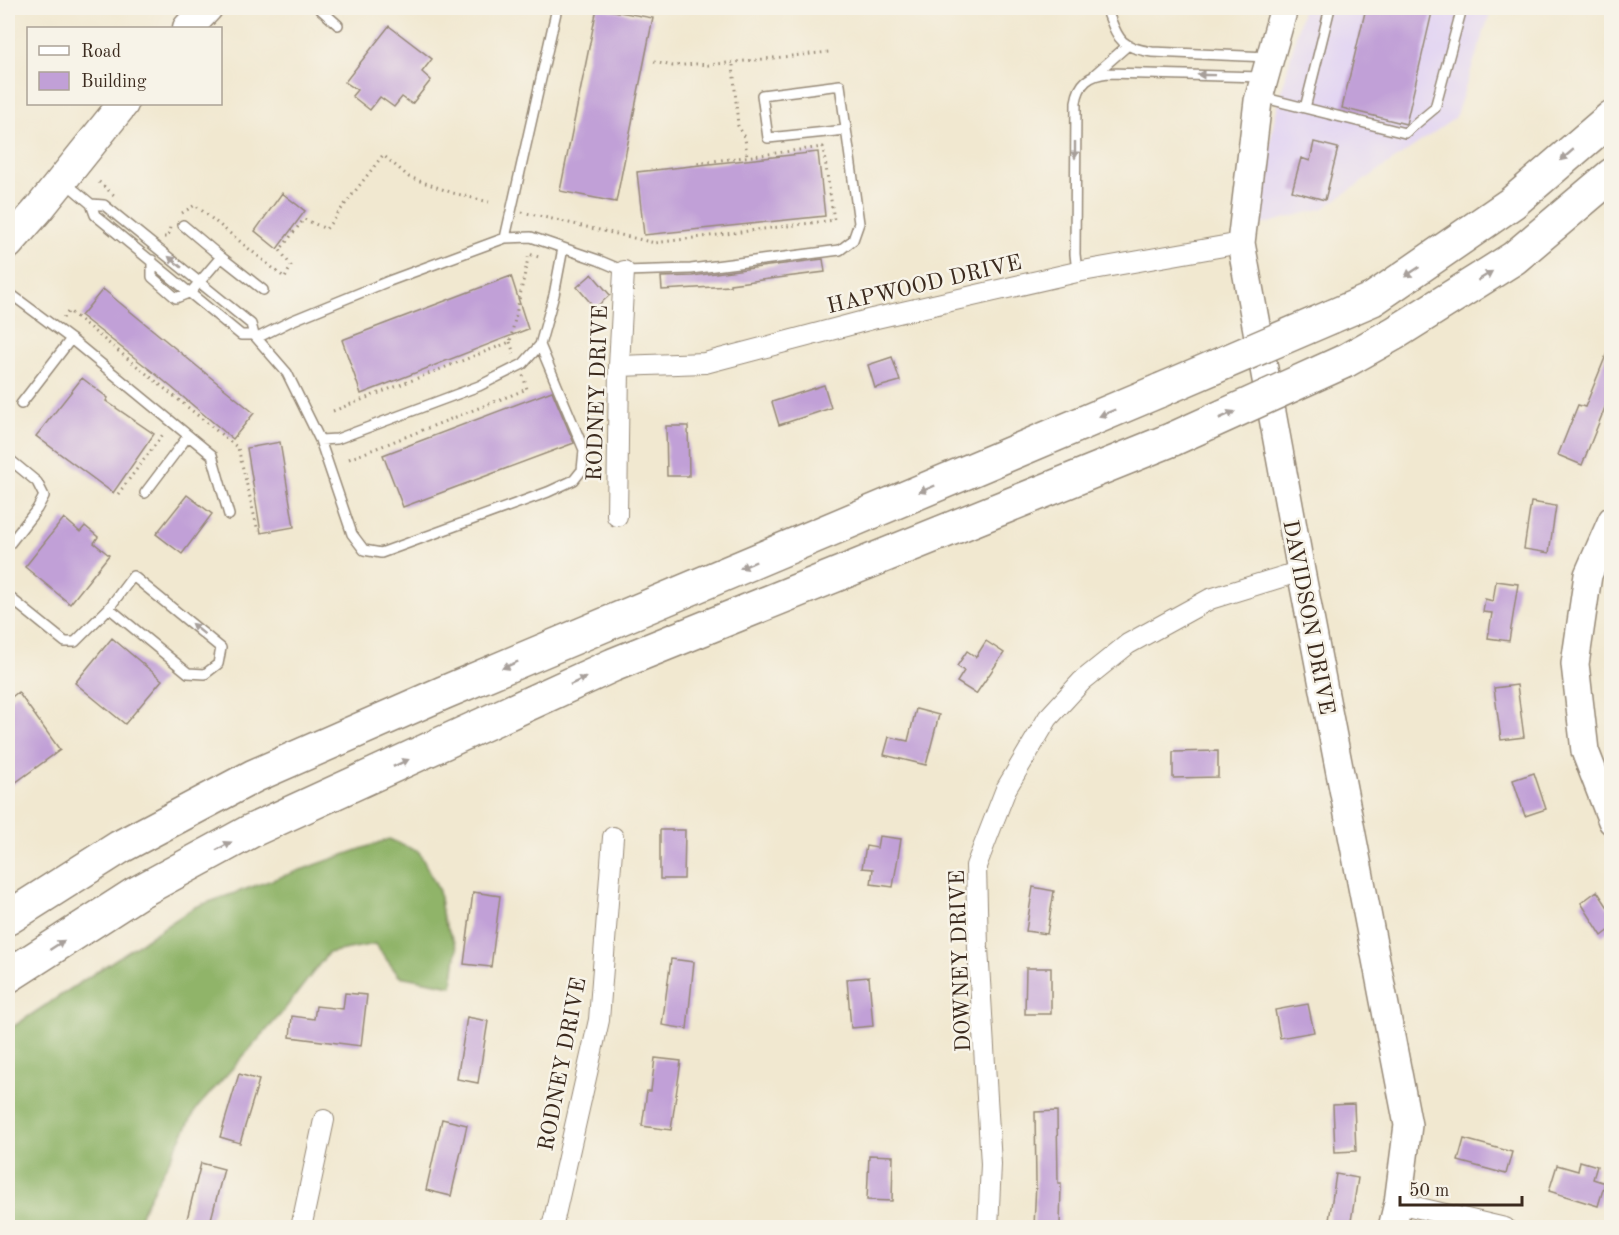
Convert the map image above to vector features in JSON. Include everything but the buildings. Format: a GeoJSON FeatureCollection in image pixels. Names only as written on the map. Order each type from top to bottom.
{"type":"FeatureCollection","features":[{"type":"Feature","properties":{"kind":"highway"},"geometry":{"type":"LineString","coordinates":[[8,918],[120,847],[272,767],[1374,299],[1512,203],[1611,117]]}},
{"type":"Feature","properties":{"kind":"highway"},"geometry":{"type":"LineString","coordinates":[[8,976],[137,893],[262,826],[613,665],[1173,440],[1346,361],[1514,258],[1611,175]]}},
{"type":"Feature","properties":{"kind":"main road"},"geometry":{"type":"LineString","coordinates":[[8,244],[122,105]]}},
{"type":"Feature","properties":{"kind":"street","name":"DAVIDSON DRIVE"},"geometry":{"type":"LineString","coordinates":[[1284,8],[1265,77],[1241,243],[1300,571],[1408,1125],[1395,1215]]}},
{"type":"Feature","properties":{"kind":"street","name":"HAPWOOD DRIVE"},"geometry":{"type":"LineString","coordinates":[[619,366],[705,363],[872,319],[1077,272],[1241,243]]}},
{"type":"Feature","properties":{"kind":"street","name":"RODNEY DRIVE"},"geometry":{"type":"LineString","coordinates":[[617,516],[619,366],[624,271]]}},
{"type":"Feature","properties":{"kind":"street"},"geometry":{"type":"LineString","coordinates":[[1611,520],[1588,575],[1575,664],[1585,751],[1611,821]]}},
{"type":"Feature","properties":{"kind":"street","name":"DOWNEY DRIVE"},"geometry":{"type":"LineString","coordinates":[[988,1227],[991,1164],[978,948],[976,866],[1006,789],[1048,718],[1082,681],[1128,644],[1209,599],[1300,571]]}},
{"type":"Feature","properties":{"kind":"street","name":"RODNEY DRIVE"},"geometry":{"type":"LineString","coordinates":[[552,1227],[598,1020],[613,837]]}},
{"type":"Feature","properties":{"kind":"street"},"geometry":{"type":"LineString","coordinates":[[301,1227],[324,1120]]}},
{"type":"Feature","properties":{"kind":"street"},"geometry":{"type":"LineString","coordinates":[[1395,1215],[1505,1227]]}},
{"type":"Feature","properties":{"kind":"lane"},"geometry":{"type":"LineString","coordinates":[[319,8],[339,25]]}},
{"type":"Feature","properties":{"kind":"lane"},"geometry":{"type":"LineString","coordinates":[[505,238],[557,8]]}},
{"type":"Feature","properties":{"kind":"lane"},"geometry":{"type":"LineString","coordinates":[[1106,8],[1119,38],[1127,46],[1265,77],[1305,108],[1405,133],[1435,108],[1462,8]]}},
{"type":"Feature","properties":{"kind":"lane"},"geometry":{"type":"LineString","coordinates":[[1305,108],[1330,8]]}},
{"type":"Feature","properties":{"kind":"lane"},"geometry":{"type":"LineString","coordinates":[[1077,272],[1075,254],[1077,92],[1091,76],[1127,46]]}},
{"type":"Feature","properties":{"kind":"lane"},"geometry":{"type":"LineString","coordinates":[[1091,76],[1108,73],[1265,77]]}},
{"type":"Feature","properties":{"kind":"lane"},"geometry":{"type":"LineString","coordinates":[[62,181],[91,204],[95,214],[241,335],[256,336],[389,281],[505,238],[531,237],[624,271],[691,269],[840,250],[854,240],[859,223],[840,85],[762,95],[768,138],[846,130]]}},
{"type":"Feature","properties":{"kind":"lane"},"geometry":{"type":"LineString","coordinates":[[91,204],[104,205],[251,324],[256,336],[287,373],[320,440],[352,534],[364,550],[381,554],[548,492],[574,480],[582,470],[584,450],[540,345]]}},
{"type":"Feature","properties":{"kind":"lane"},"geometry":{"type":"LineString","coordinates":[[179,223],[263,290]]}},
{"type":"Feature","properties":{"kind":"lane"},"geometry":{"type":"LineString","coordinates":[[320,440],[337,439],[479,386],[523,364],[540,345],[554,295],[563,248]]}},
{"type":"Feature","properties":{"kind":"lane"},"geometry":{"type":"LineString","coordinates":[[152,260],[152,277],[176,298],[191,292],[221,257]]}},
{"type":"Feature","properties":{"kind":"lane"},"geometry":{"type":"LineString","coordinates":[[8,292],[71,339],[212,455],[229,515]]}},
{"type":"Feature","properties":{"kind":"lane"},"geometry":{"type":"LineString","coordinates":[[21,404],[71,339]]}},
{"type":"Feature","properties":{"kind":"lane"},"geometry":{"type":"LineString","coordinates":[[145,493],[188,436]]}},
{"type":"Feature","properties":{"kind":"lane"},"geometry":{"type":"LineString","coordinates":[[8,458],[37,482],[44,496],[37,509],[8,546]]}},
{"type":"Feature","properties":{"kind":"lane"},"geometry":{"type":"LineString","coordinates":[[8,596],[65,642],[75,642],[109,608],[134,576],[221,648],[218,664],[205,674],[188,673],[109,608]]}},
{"type":"Feature","properties":{"kind":"path"},"geometry":{"type":"LineString","coordinates":[[654,62],[673,66],[696,64],[708,66],[829,52]]}},
{"type":"Feature","properties":{"kind":"path"},"geometry":{"type":"LineString","coordinates":[[733,64],[738,126],[745,137],[747,156]]}},
{"type":"Feature","properties":{"kind":"path"},"geometry":{"type":"LineString","coordinates":[[517,210],[655,243],[834,220],[823,147],[697,163]]}},
{"type":"Feature","properties":{"kind":"path"},"geometry":{"type":"LineString","coordinates":[[181,214],[195,205],[285,278],[291,266],[280,250],[304,219],[326,229],[383,155],[410,177],[453,193],[489,202]]}},
{"type":"Feature","properties":{"kind":"path"},"geometry":{"type":"LineString","coordinates":[[99,182],[115,196]]}},
{"type":"Feature","properties":{"kind":"path"},"geometry":{"type":"LineString","coordinates":[[157,231],[166,238],[170,227],[179,223]]}},
{"type":"Feature","properties":{"kind":"path"},"geometry":{"type":"LineString","coordinates":[[515,358],[510,342],[529,254],[542,258]]}},
{"type":"Feature","properties":{"kind":"path"},"geometry":{"type":"LineString","coordinates":[[333,411],[510,342]]}},
{"type":"Feature","properties":{"kind":"path"},"geometry":{"type":"LineString","coordinates":[[349,459],[527,389],[523,374]]}},
{"type":"Feature","properties":{"kind":"path"},"geometry":{"type":"LineString","coordinates":[[118,494],[164,433]]}},
{"type":"Feature","properties":{"kind":"shaded area"},"geometry":{"type":"Polygon","coordinates":[[[1303,8],[1492,8],[1455,118],[1324,208],[1257,226],[1274,121],[1303,8]]]}},
{"type":"Feature","properties":{"kind":"green space"},"geometry":{"type":"Polygon","coordinates":[[[389,839],[419,852],[439,891],[443,919],[457,948],[452,986],[399,976],[375,944],[328,953],[281,1014],[197,1108],[145,1205],[136,1227],[8,1227],[8,1030],[195,907],[389,839]]]}}]}
